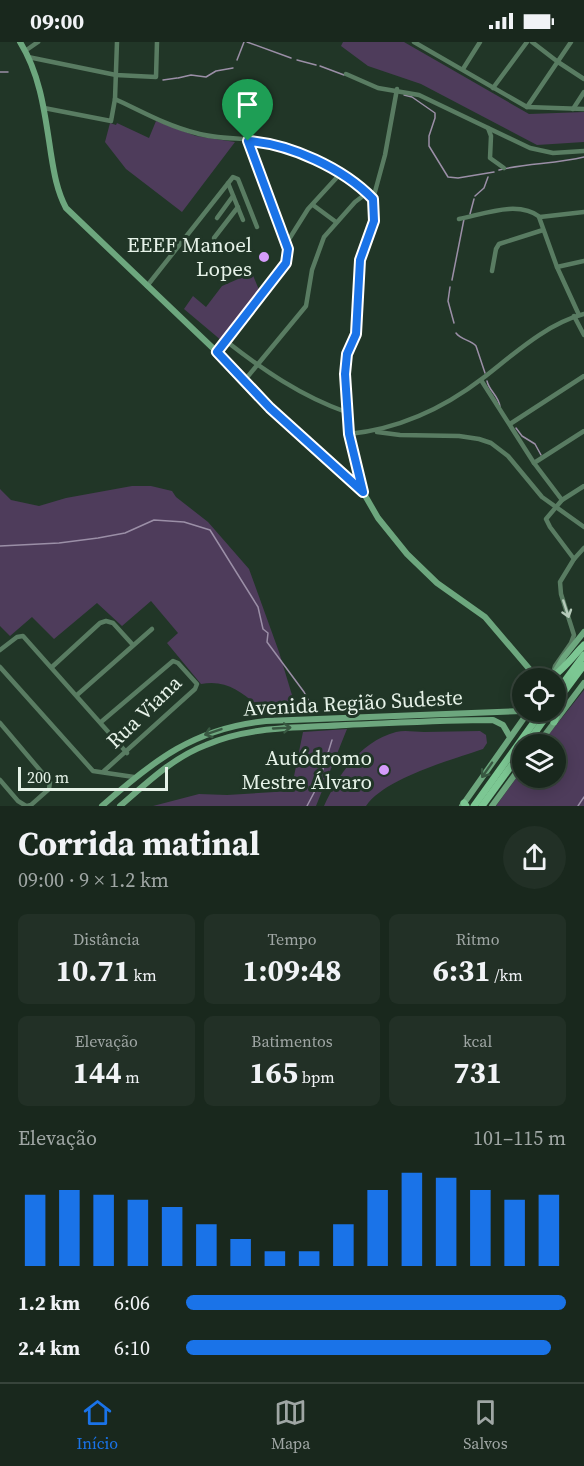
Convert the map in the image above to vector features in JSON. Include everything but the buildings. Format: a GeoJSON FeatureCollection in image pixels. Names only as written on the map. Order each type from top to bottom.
{"type":"FeatureCollection","features":[{"type":"Feature","properties":{"kind":"main road"},"geometry":{"type":"LineString","coordinates":[[563,668],[584,645]]}},
{"type":"Feature","properties":{"kind":"main road"},"geometry":{"type":"LineString","coordinates":[[566,683],[584,655]]}},
{"type":"Feature","properties":{"kind":"main road"},"geometry":{"type":"LineString","coordinates":[[566,686],[584,665]]}},
{"type":"Feature","properties":{"kind":"main road"},"geometry":{"type":"LineString","coordinates":[[474,806],[534,722]]}},
{"type":"Feature","properties":{"kind":"main road"},"geometry":{"type":"LineString","coordinates":[[482,806],[512,765]]}},
{"type":"Feature","properties":{"kind":"street"},"geometry":{"type":"LineString","coordinates":[[20,42],[40,89],[56,184],[66,208],[217,352],[244,382],[363,492]]}},
{"type":"Feature","properties":{"kind":"street"},"geometry":{"type":"LineString","coordinates":[[27,54],[38,42]]}},
{"type":"Feature","properties":{"kind":"street"},"geometry":{"type":"LineString","coordinates":[[44,108],[111,121],[115,99],[117,42]]}},
{"type":"Feature","properties":{"kind":"street"},"geometry":{"type":"LineString","coordinates":[[27,54],[116,75],[156,77],[157,42]]}},
{"type":"Feature","properties":{"kind":"street"},"geometry":{"type":"LineString","coordinates":[[414,42],[527,107],[584,109]]}},
{"type":"Feature","properties":{"kind":"street"},"geometry":{"type":"LineString","coordinates":[[426,49],[431,42]]}},
{"type":"Feature","properties":{"kind":"street"},"geometry":{"type":"LineString","coordinates":[[463,69],[480,42]]}},
{"type":"Feature","properties":{"kind":"street"},"geometry":{"type":"LineString","coordinates":[[493,88],[527,42]]}},
{"type":"Feature","properties":{"kind":"street"},"geometry":{"type":"LineString","coordinates":[[532,42],[584,80]]}},
{"type":"Feature","properties":{"kind":"street"},"geometry":{"type":"LineString","coordinates":[[527,107],[572,42]]}},
{"type":"Feature","properties":{"kind":"street"},"geometry":{"type":"LineString","coordinates":[[346,74],[378,88],[397,89],[419,95],[522,145],[553,153],[584,151]]}},
{"type":"Feature","properties":{"kind":"street"},"geometry":{"type":"LineString","coordinates":[[397,89],[386,155],[373,199],[374,221],[360,260],[356,334],[345,363],[349,434],[363,492],[378,518],[407,554],[437,583],[485,617],[528,668]]}},
{"type":"Feature","properties":{"kind":"street"},"geometry":{"type":"LineString","coordinates":[[573,109],[584,92]]}},
{"type":"Feature","properties":{"kind":"street"},"geometry":{"type":"LineString","coordinates":[[115,99],[167,124],[196,134],[268,142],[292,150],[356,183],[373,199]]}},
{"type":"Feature","properties":{"kind":"street"},"geometry":{"type":"LineString","coordinates":[[488,128],[491,136],[490,158],[504,168]]}},
{"type":"Feature","properties":{"kind":"street"},"geometry":{"type":"LineString","coordinates":[[217,352],[286,263],[286,244],[248,141]]}},
{"type":"Feature","properties":{"kind":"street"},"geometry":{"type":"LineString","coordinates":[[286,244],[313,205],[340,174]]}},
{"type":"Feature","properties":{"kind":"street"},"geometry":{"type":"LineString","coordinates":[[147,286],[232,177],[238,178],[257,227]]}},
{"type":"Feature","properties":{"kind":"street"},"geometry":{"type":"LineString","coordinates":[[228,183],[243,220]]}},
{"type":"Feature","properties":{"kind":"street"},"geometry":{"type":"LineString","coordinates":[[244,382],[306,306],[318,250],[336,222],[355,202],[368,193]]}},
{"type":"Feature","properties":{"kind":"street"},"geometry":{"type":"LineString","coordinates":[[217,218],[233,196]]}},
{"type":"Feature","properties":{"kind":"street"},"geometry":{"type":"LineString","coordinates":[[313,205],[336,222]]}},
{"type":"Feature","properties":{"kind":"street"},"geometry":{"type":"LineString","coordinates":[[214,238],[238,207]]}},
{"type":"Feature","properties":{"kind":"street"},"geometry":{"type":"LineString","coordinates":[[459,219],[518,208],[532,211],[539,217],[557,267],[579,315],[584,335]]}},
{"type":"Feature","properties":{"kind":"street"},"geometry":{"type":"LineString","coordinates":[[539,217],[584,212]]}},
{"type":"Feature","properties":{"kind":"street"},"geometry":{"type":"LineString","coordinates":[[492,271],[496,249],[500,244],[543,230]]}},
{"type":"Feature","properties":{"kind":"street"},"geometry":{"type":"LineString","coordinates":[[557,267],[584,261]]}},
{"type":"Feature","properties":{"kind":"street"},"geometry":{"type":"LineString","coordinates":[[374,432],[429,413],[481,380],[520,349],[579,315]]}},
{"type":"Feature","properties":{"kind":"street"},"geometry":{"type":"LineString","coordinates":[[226,340],[257,365],[298,392],[346,412]]}},
{"type":"Feature","properties":{"kind":"street"},"geometry":{"type":"LineString","coordinates":[[510,424],[584,376]]}},
{"type":"Feature","properties":{"kind":"street"},"geometry":{"type":"LineString","coordinates":[[481,380],[534,463],[562,500]]}},
{"type":"Feature","properties":{"kind":"street"},"geometry":{"type":"LineString","coordinates":[[534,463],[584,431]]}},
{"type":"Feature","properties":{"kind":"street"},"geometry":{"type":"LineString","coordinates":[[349,434],[374,432],[459,436],[491,443],[508,456],[542,497],[584,527]]}},
{"type":"Feature","properties":{"kind":"street"},"geometry":{"type":"LineString","coordinates":[[574,559],[546,519],[562,500],[584,486]]}},
{"type":"Feature","properties":{"kind":"street"},"geometry":{"type":"LineString","coordinates":[[554,668],[574,637],[561,594],[560,582],[574,559],[584,548]]}},
{"type":"Feature","properties":{"kind":"street"},"geometry":{"type":"LineString","coordinates":[[52,667],[100,623],[106,621],[113,623],[133,645]]}},
{"type":"Feature","properties":{"kind":"street"},"geometry":{"type":"LineString","coordinates":[[77,695],[152,629]]}},
{"type":"Feature","properties":{"kind":"street"},"geometry":{"type":"LineString","coordinates":[[558,668],[584,632]]}},
{"type":"Feature","properties":{"kind":"street"},"geometry":{"type":"LineString","coordinates":[[0,650],[21,635],[127,753]]}},
{"type":"Feature","properties":{"kind":"street","name":"Rua Viana"},"geometry":{"type":"LineString","coordinates":[[101,722],[173,661],[197,684],[195,689],[127,753],[104,771]]}},
{"type":"Feature","properties":{"kind":"street"},"geometry":{"type":"LineString","coordinates":[[0,667],[90,768],[96,772],[104,771],[134,777]]}},
{"type":"Feature","properties":{"kind":"street"},"geometry":{"type":"LineString","coordinates":[[566,707],[584,684]]}},
{"type":"Feature","properties":{"kind":"street","name":"Avenida Região Sudeste"},"geometry":{"type":"LineString","coordinates":[[102,806],[134,777],[164,755],[212,733],[241,724],[266,721],[512,711]]}},
{"type":"Feature","properties":{"kind":"street","name":"Avenida Região Sudeste"},"geometry":{"type":"LineString","coordinates":[[120,806],[159,772],[181,758],[220,739],[252,731],[493,720],[503,725],[510,737]]}},
{"type":"Feature","properties":{"kind":"street"},"geometry":{"type":"LineString","coordinates":[[464,805],[521,722]]}},
{"type":"Feature","properties":{"kind":"street"},"geometry":{"type":"LineString","coordinates":[[545,734],[554,722]]}},
{"type":"Feature","properties":{"kind":"street"},"geometry":{"type":"LineString","coordinates":[[0,723],[50,782],[51,787],[32,805],[26,806],[18,801],[0,780]]}},
{"type":"Feature","properties":{"kind":"street"},"geometry":{"type":"LineString","coordinates":[[492,806],[512,779]]}},
{"type":"Feature","properties":{"kind":"shaded area"},"geometry":{"type":"Polygon","coordinates":[[[343,42],[404,42],[529,114],[584,112],[584,142],[537,145],[421,84],[368,66],[341,46],[343,42]]]}},
{"type":"Feature","properties":{"kind":"shaded area"},"geometry":{"type":"Polygon","coordinates":[[[156,121],[196,136],[235,142],[182,212],[126,169],[105,142],[110,123],[116,125],[117,123],[149,138],[156,121]]]}},
{"type":"Feature","properties":{"kind":"shaded area"},"geometry":{"type":"Polygon","coordinates":[[[252,273],[259,290],[222,341],[184,309],[193,296],[206,307],[222,286],[252,273]]]}},
{"type":"Feature","properties":{"kind":"shaded area"},"geometry":{"type":"Polygon","coordinates":[[[132,486],[151,486],[172,491],[176,497],[208,522],[249,569],[279,652],[298,715],[269,716],[246,696],[230,687],[212,683],[201,684],[167,643],[178,633],[151,601],[122,626],[97,603],[54,639],[32,617],[10,636],[0,626],[0,489],[11,500],[39,506],[66,498],[132,486]]]}},
{"type":"Feature","properties":{"kind":"shaded area"},"geometry":{"type":"Polygon","coordinates":[[[584,690],[584,806],[496,806],[512,784],[512,788],[566,788],[566,734],[549,734],[559,722],[566,722],[566,713],[584,690]]]}},
{"type":"Feature","properties":{"kind":"shaded area"},"geometry":{"type":"Polygon","coordinates":[[[347,729],[316,806],[153,806],[199,794],[227,795],[291,791],[303,732],[347,729]]]}},
{"type":"Feature","properties":{"kind":"shaded area","name":"Autódromo Mestre Álvaro"},"geometry":{"type":"Polygon","coordinates":[[[403,731],[480,731],[486,735],[487,743],[483,749],[437,764],[403,779],[375,796],[366,806],[324,806],[336,783],[352,761],[383,736],[403,731]]]}},
{"type":"Feature","properties":{"kind":"waterway"},"geometry":{"type":"LineString","coordinates":[[237,60],[244,42]]}},
{"type":"Feature","properties":{"kind":"waterway"},"geometry":{"type":"LineString","coordinates":[[247,42],[291,58]]}},
{"type":"Feature","properties":{"kind":"waterway"},"geometry":{"type":"LineString","coordinates":[[297,60],[316,65]]}},
{"type":"Feature","properties":{"kind":"waterway"},"geometry":{"type":"LineString","coordinates":[[320,66],[344,75]]}},
{"type":"Feature","properties":{"kind":"waterway"},"geometry":{"type":"LineString","coordinates":[[178,78],[191,75],[206,77],[216,71],[233,68]]}},
{"type":"Feature","properties":{"kind":"waterway"},"geometry":{"type":"LineString","coordinates":[[0,72],[8,72]]}},
{"type":"Feature","properties":{"kind":"waterway"},"geometry":{"type":"LineString","coordinates":[[163,80],[177,78]]}},
{"type":"Feature","properties":{"kind":"waterway"},"geometry":{"type":"LineString","coordinates":[[404,95],[412,97],[435,113],[429,146],[448,177],[458,178],[494,172]]}},
{"type":"Feature","properties":{"kind":"waterway"},"geometry":{"type":"LineString","coordinates":[[499,170],[584,157]]}},
{"type":"Feature","properties":{"kind":"waterway"},"geometry":{"type":"LineString","coordinates":[[475,196],[484,188],[488,177]]}},
{"type":"Feature","properties":{"kind":"waterway"},"geometry":{"type":"LineString","coordinates":[[470,214],[474,199]]}},
{"type":"Feature","properties":{"kind":"waterway"},"geometry":{"type":"LineString","coordinates":[[452,280],[464,219]]}},
{"type":"Feature","properties":{"kind":"waterway"},"geometry":{"type":"LineString","coordinates":[[450,287],[448,301],[454,323]]}},
{"type":"Feature","properties":{"kind":"waterway"},"geometry":{"type":"LineString","coordinates":[[456,333],[476,346],[485,373]]}},
{"type":"Feature","properties":{"kind":"waterway"},"geometry":{"type":"LineString","coordinates":[[487,381],[500,407]]}},
{"type":"Feature","properties":{"kind":"waterway"},"geometry":{"type":"LineString","coordinates":[[516,428],[522,436],[535,444],[541,455]]}},
{"type":"Feature","properties":{"kind":"waterway"},"geometry":{"type":"LineString","coordinates":[[0,546],[59,543],[98,538],[125,533],[154,520],[184,522],[210,530],[258,607],[263,629],[268,633],[267,642],[311,705]]}},
{"type":"Feature","properties":{"kind":"waterway"},"geometry":{"type":"LineString","coordinates":[[307,806],[318,785],[332,740]]}},
{"type":"Feature","properties":{"kind":"waterway"},"geometry":{"type":"LineString","coordinates":[[578,806],[584,797]]}},
{"type":"Feature","properties":{"kind":"place","name":"EEEF Manoel Lopes"},"geometry":{"type":"Point","coordinates":[264,257]}},
{"type":"Feature","properties":{"kind":"place","name":"Autódromo Mestre Álvaro"},"geometry":{"type":"Point","coordinates":[384,770]}},
{"type":"Feature","properties":{"kind":"route"},"geometry":{"type":"LineString","coordinates":[[248,141],[268,142],[302,154],[356,183],[373,199],[374,221],[360,260],[355,340],[345,363],[349,434],[363,492],[270,408],[217,352],[286,263],[288,249],[248,141]]}}]}
